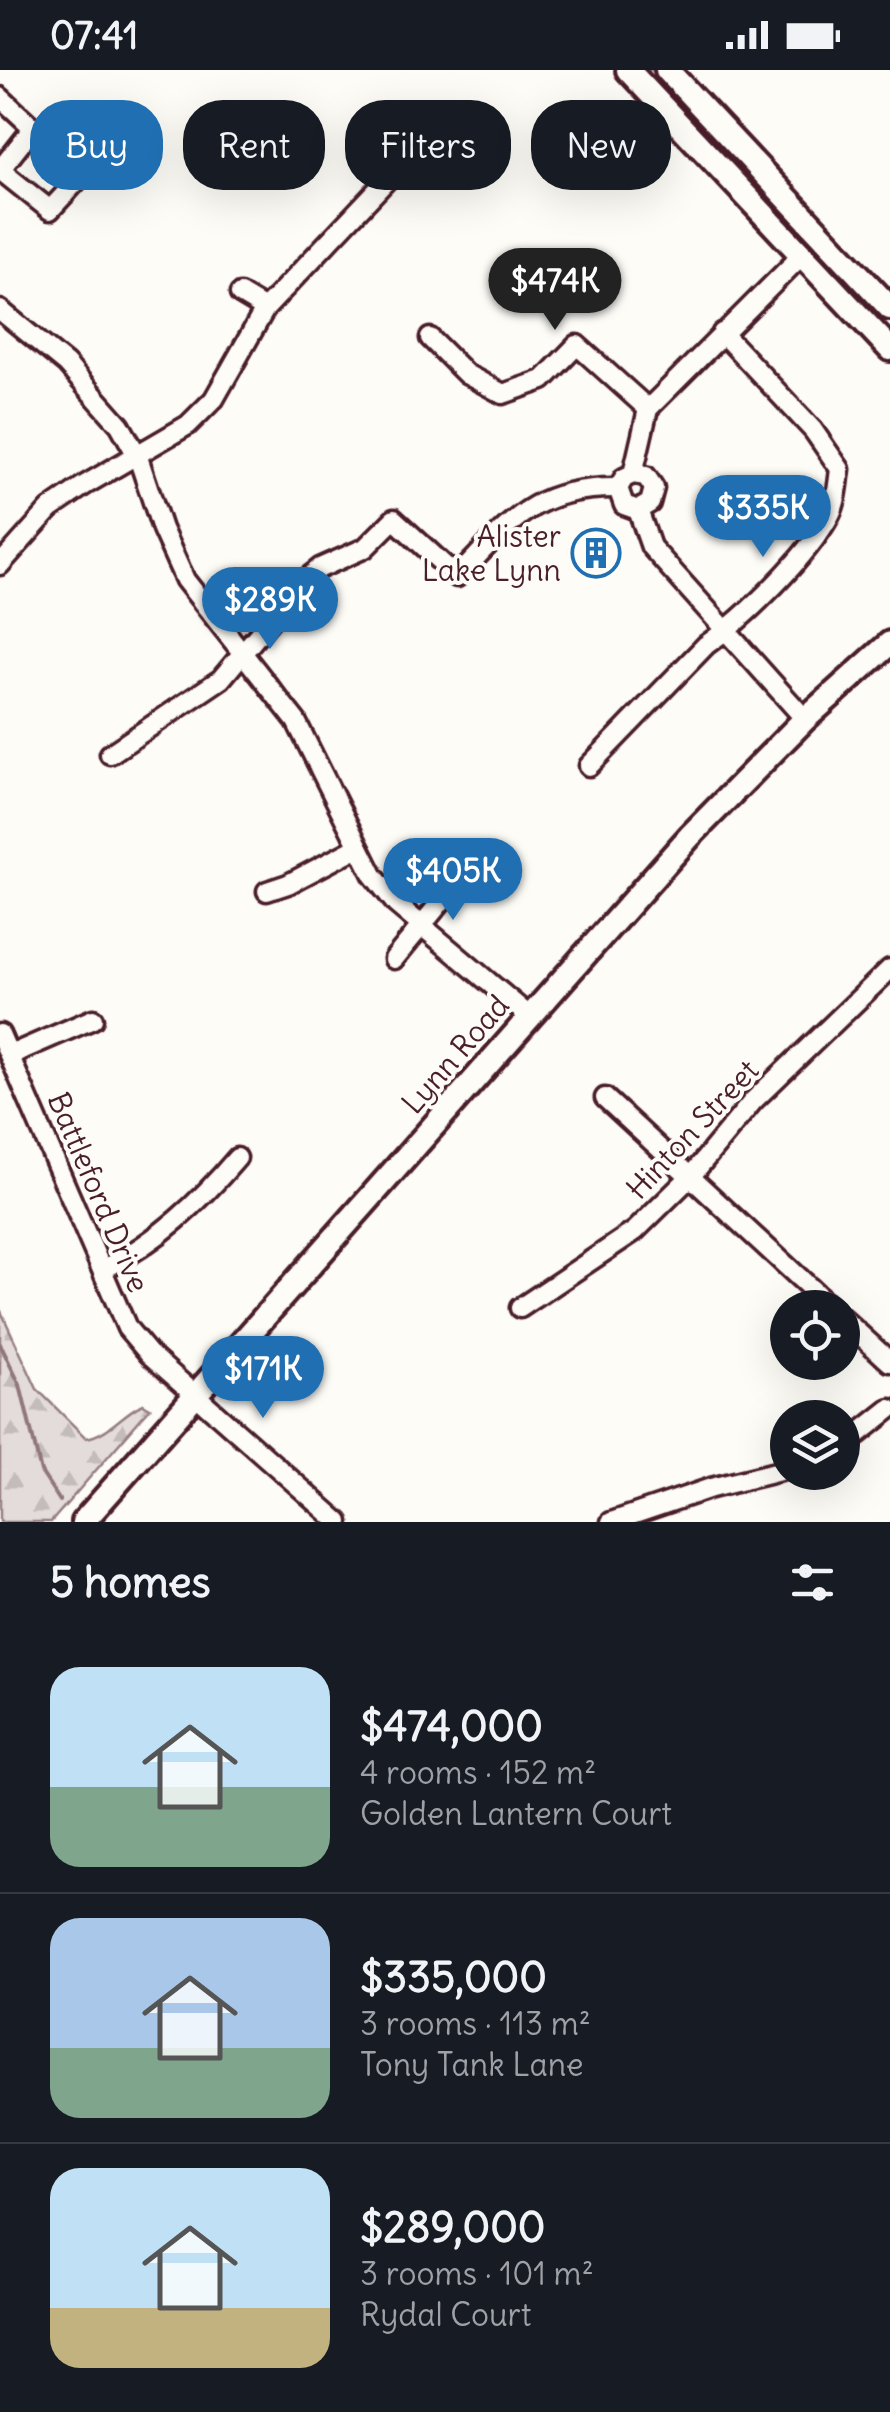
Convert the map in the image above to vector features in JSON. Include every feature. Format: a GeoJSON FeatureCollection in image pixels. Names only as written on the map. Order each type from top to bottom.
{"type":"FeatureCollection","features":[{"type":"Feature","properties":{"kind":"main road"},"geometry":{"type":"LineString","coordinates":[[628,70],[890,349]]}},
{"type":"Feature","properties":{"kind":"main road"},"geometry":{"type":"LineString","coordinates":[[667,70],[890,308]]}},
{"type":"Feature","properties":{"kind":"main road","name":"Lynn Road"},"geometry":{"type":"LineString","coordinates":[[83,1522],[690,836],[804,719],[890,643]]}},
{"type":"Feature","properties":{"kind":"street"},"geometry":{"type":"LineString","coordinates":[[0,96],[30,125]]}},
{"type":"Feature","properties":{"kind":"street"},"geometry":{"type":"LineString","coordinates":[[30,132],[0,170],[50,210],[69,190]]}},
{"type":"Feature","properties":{"kind":"street"},"geometry":{"type":"LineString","coordinates":[[0,565],[50,510],[84,485],[188,425],[214,399],[265,308],[376,190]]}},
{"type":"Feature","properties":{"kind":"street"},"geometry":{"type":"LineString","coordinates":[[632,474],[648,409],[802,254]]}},
{"type":"Feature","properties":{"kind":"street"},"geometry":{"type":"LineString","coordinates":[[240,294],[265,308]]}},
{"type":"Feature","properties":{"kind":"street"},"geometry":{"type":"LineString","coordinates":[[0,310],[66,364],[120,424],[138,457],[184,580],[296,721],[374,875],[396,904],[420,926],[529,1016]]}},
{"type":"Feature","properties":{"kind":"street"},"geometry":{"type":"LineString","coordinates":[[588,766],[706,644],[727,631],[809,546],[833,511],[840,469],[813,430],[722,333]]}},
{"type":"Feature","properties":{"kind":"street"},"geometry":{"type":"LineString","coordinates":[[430,338],[466,374],[503,394],[543,380],[578,345],[648,409]]}},
{"type":"Feature","properties":{"kind":"street"},"geometry":{"type":"LineString","coordinates":[[632,474],[646,476],[654,488],[650,502],[638,510],[624,506],[618,488],[632,474]]}},
{"type":"Feature","properties":{"kind":"street"},"geometry":{"type":"LineString","coordinates":[[110,754],[221,679],[301,583],[320,568],[365,548],[394,520],[457,577],[512,520],[537,502],[568,492],[618,488]]}},
{"type":"Feature","properties":{"kind":"street"},"geometry":{"type":"LineString","coordinates":[[638,510],[651,547],[804,719]]}},
{"type":"Feature","properties":{"kind":"street"},"geometry":{"type":"LineString","coordinates":[[267,891],[358,847]]}},
{"type":"Feature","properties":{"kind":"street"},"geometry":{"type":"LineString","coordinates":[[394,959],[476,858]]}},
{"type":"Feature","properties":{"kind":"street","name":"Hinton Street"},"geometry":{"type":"LineString","coordinates":[[520,1308],[634,1231],[692,1176],[753,1102],[890,969]]}},
{"type":"Feature","properties":{"kind":"street"},"geometry":{"type":"LineString","coordinates":[[10,1055],[93,1019]]}},
{"type":"Feature","properties":{"kind":"street","name":"Battleford Drive"},"geometry":{"type":"LineString","coordinates":[[0,1034],[127,1328],[148,1354],[339,1522]]}},
{"type":"Feature","properties":{"kind":"street"},"geometry":{"type":"LineString","coordinates":[[605,1098],[813,1290]]}},
{"type":"Feature","properties":{"kind":"street"},"geometry":{"type":"LineString","coordinates":[[104,1269],[163,1234],[212,1188],[237,1158]]}},
{"type":"Feature","properties":{"kind":"street"},"geometry":{"type":"LineString","coordinates":[[860,1334],[890,1362]]}},
{"type":"Feature","properties":{"kind":"street"},"geometry":{"type":"LineString","coordinates":[[860,1433],[890,1409]]}},
{"type":"Feature","properties":{"kind":"street"},"geometry":{"type":"LineString","coordinates":[[612,1522],[770,1473]]}},
{"type":"Feature","properties":{"kind":"green space"},"geometry":{"type":"Polygon","coordinates":[[[639,70],[656,70],[878,306],[873,310],[820,263],[639,70]]]}},
{"type":"Feature","properties":{"kind":"green space"},"geometry":{"type":"Polygon","coordinates":[[[0,1309],[37,1389],[86,1438],[102,1432],[143,1404],[150,1408],[51,1522],[0,1522],[0,1309]]]}},
{"type":"Feature","properties":{"kind":"waterway"},"geometry":{"type":"LineString","coordinates":[[0,1344],[20,1385],[41,1472],[60,1501]]}},
{"type":"Feature","properties":{"kind":"place","name":"Alister Lake Lynn"},"geometry":{"type":"Point","coordinates":[596,553]}}]}
